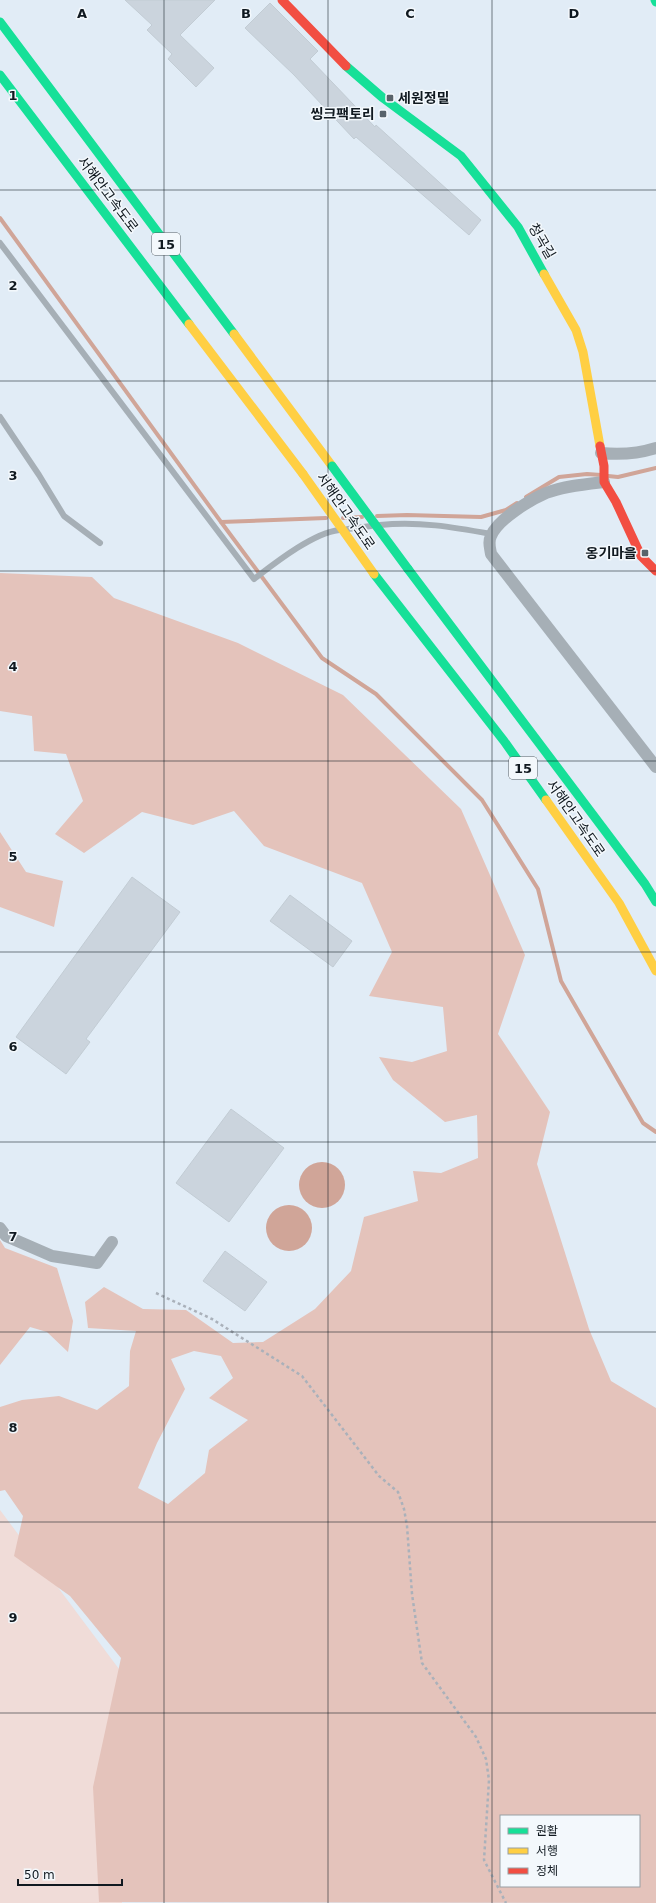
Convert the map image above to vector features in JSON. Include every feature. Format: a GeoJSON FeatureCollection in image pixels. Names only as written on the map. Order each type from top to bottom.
{"type":"FeatureCollection","features":[{"type":"Feature","properties":{"kind":"main road","name":"청곡길"},"geometry":{"type":"LineString","coordinates":[[282,0],[349,69],[383,98],[461,156],[518,227],[576,330],[583,352],[604,466],[604,482],[616,502],[641,556],[656,571]]}},
{"type":"Feature","properties":{"kind":"main road","name":"서해안고속도로"},"geometry":{"type":"LineString","coordinates":[[0,22],[645,884],[656,902]]}},
{"type":"Feature","properties":{"kind":"main road","name":"서해안고속도로"},"geometry":{"type":"LineString","coordinates":[[0,75],[303,474],[374,574],[508,748],[619,903],[656,971]]}},
{"type":"Feature","properties":{"kind":"street"},"geometry":{"type":"LineString","coordinates":[[601,453],[624,455],[639,453],[656,448]]}},
{"type":"Feature","properties":{"kind":"street"},"geometry":{"type":"LineString","coordinates":[[604,482],[546,493],[513,512],[491,534],[489,545],[491,554],[656,767]]}},
{"type":"Feature","properties":{"kind":"street"},"geometry":{"type":"LineString","coordinates":[[0,1228],[6,1236],[52,1256],[97,1263],[112,1242]]}},
{"type":"Feature","properties":{"kind":"lane"},"geometry":{"type":"LineString","coordinates":[[0,243],[254,579],[272,566],[329,531],[398,523],[418,523],[491,534]]}},
{"type":"Feature","properties":{"kind":"lane"},"geometry":{"type":"LineString","coordinates":[[0,417],[39,475],[64,516],[100,543]]}},
{"type":"Feature","properties":{"kind":"path"},"geometry":{"type":"LineString","coordinates":[[156,1293],[212,1319],[302,1376],[379,1476],[398,1492],[404,1509],[407,1526],[412,1594],[422,1663],[476,1737],[486,1759],[489,1780],[484,1860],[506,1903]]}},
{"type":"Feature","properties":{"kind":"shaded area"},"geometry":{"type":"Polygon","coordinates":[[[0,573],[92,577],[114,598],[238,643],[343,695],[461,809],[525,955],[498,1034],[550,1112],[537,1164],[589,1329],[611,1381],[656,1408],[656,1903],[99,1902],[93,1787],[121,1658],[70,1596],[14,1556],[23,1516],[5,1490],[0,1491],[0,1407],[22,1400],[59,1396],[97,1410],[129,1386],[130,1351],[136,1331],[88,1328],[85,1302],[104,1287],[143,1309],[186,1310],[233,1343],[263,1342],[315,1309],[351,1271],[364,1217],[418,1201],[413,1171],[441,1173],[478,1158],[477,1115],[445,1122],[393,1080],[379,1057],[412,1062],[447,1051],[443,1007],[369,996],[392,952],[362,883],[264,846],[234,811],[193,825],[142,812],[84,853],[55,834],[83,801],[66,754],[34,751],[32,716],[0,711],[0,573]],[[194,1351],[171,1359],[185,1389],[157,1443],[138,1488],[168,1504],[205,1473],[209,1450],[248,1420],[209,1398],[233,1378],[221,1356],[194,1351]]]}},
{"type":"Feature","properties":{"kind":"shaded area"},"geometry":{"type":"Polygon","coordinates":[[[0,832],[26,872],[63,881],[54,927],[0,907],[0,832]]]}},
{"type":"Feature","properties":{"kind":"shaded area"},"geometry":{"type":"Polygon","coordinates":[[[317,1162],[327,1162],[335,1166],[341,1172],[345,1180],[345,1190],[341,1198],[335,1204],[327,1208],[317,1208],[309,1204],[303,1198],[299,1190],[299,1180],[303,1172],[309,1166],[317,1162]]]}},
{"type":"Feature","properties":{"kind":"shaded area"},"geometry":{"type":"Polygon","coordinates":[[[284,1205],[294,1205],[302,1209],[308,1215],[312,1223],[312,1233],[308,1241],[302,1247],[294,1251],[284,1251],[276,1247],[270,1241],[266,1233],[266,1223],[270,1215],[276,1209],[284,1205]]]}},
{"type":"Feature","properties":{"kind":"shaded area"},"geometry":{"type":"Polygon","coordinates":[[[0,1240],[5,1248],[57,1268],[73,1321],[68,1352],[47,1332],[30,1327],[0,1365],[0,1240]]]}},
{"type":"Feature","properties":{"kind":"shaded area"},"geometry":{"type":"Polygon","coordinates":[[[0,1510],[125,1677],[122,1903],[0,1903],[0,1510]]]}},
{"type":"Feature","properties":{"kind":"building"},"geometry":{"type":"Polygon","coordinates":[[[125,0],[215,0],[180,35],[214,68],[196,87],[168,59],[172,54],[147,30],[152,25],[125,0]]]}},
{"type":"Feature","properties":{"kind":"building"},"geometry":{"type":"Polygon","coordinates":[[[270,3],[318,51],[310,59],[375,127],[376,125],[481,220],[469,235],[356,137],[354,139],[294,75],[245,28],[270,3]]]}},
{"type":"Feature","properties":{"kind":"building"},"geometry":{"type":"Polygon","coordinates":[[[132,877],[180,912],[86,1039],[90,1042],[66,1074],[16,1037],[132,877]]]}},
{"type":"Feature","properties":{"kind":"building"},"geometry":{"type":"Polygon","coordinates":[[[290,895],[352,941],[333,967],[270,921],[290,895]]]}},
{"type":"Feature","properties":{"kind":"building"},"geometry":{"type":"Polygon","coordinates":[[[231,1109],[284,1148],[229,1222],[176,1183],[231,1109]]]}},
{"type":"Feature","properties":{"kind":"building"},"geometry":{"type":"Polygon","coordinates":[[[225,1251],[267,1282],[245,1311],[203,1281],[225,1251]]]}},
{"type":"Feature","properties":{"kind":"waterway"},"geometry":{"type":"LineString","coordinates":[[0,218],[322,658],[376,694],[482,800],[538,889],[561,981],[643,1123],[656,1132]]}},
{"type":"Feature","properties":{"kind":"waterway"},"geometry":{"type":"LineString","coordinates":[[608,476],[618,477],[656,468]]}},
{"type":"Feature","properties":{"kind":"waterway"},"geometry":{"type":"LineString","coordinates":[[526,497],[559,477],[587,474],[601,475]]}},
{"type":"Feature","properties":{"kind":"waterway"},"geometry":{"type":"LineString","coordinates":[[377,516],[407,515],[481,517],[506,510],[517,503]]}},
{"type":"Feature","properties":{"kind":"waterway"},"geometry":{"type":"LineString","coordinates":[[343,518],[362,517]]}},
{"type":"Feature","properties":{"kind":"waterway"},"geometry":{"type":"LineString","coordinates":[[221,522],[326,518]]}},
{"type":"Feature","properties":{"kind":"traffic: fast"},"geometry":{"type":"LineString","coordinates":[[0,22],[234,334]]}},
{"type":"Feature","properties":{"kind":"traffic: fast"},"geometry":{"type":"LineString","coordinates":[[346,66],[383,98],[461,156],[518,227],[544,274]]}},
{"type":"Feature","properties":{"kind":"traffic: fast"},"geometry":{"type":"LineString","coordinates":[[0,75],[189,324]]}},
{"type":"Feature","properties":{"kind":"traffic: fast"},"geometry":{"type":"LineString","coordinates":[[332,466],[408,569]]}},
{"type":"Feature","properties":{"kind":"traffic: fast"},"geometry":{"type":"LineString","coordinates":[[408,569],[645,884],[656,902]]}},
{"type":"Feature","properties":{"kind":"traffic: fast"},"geometry":{"type":"LineString","coordinates":[[374,574],[504,741],[546,800]]}},
{"type":"Feature","properties":{"kind":"traffic: slow"},"geometry":{"type":"LineString","coordinates":[[544,274],[576,330],[583,352],[600,446]]}},
{"type":"Feature","properties":{"kind":"traffic: slow"},"geometry":{"type":"LineString","coordinates":[[189,324],[303,474]]}},
{"type":"Feature","properties":{"kind":"traffic: slow"},"geometry":{"type":"LineString","coordinates":[[234,334],[332,466]]}},
{"type":"Feature","properties":{"kind":"traffic: slow"},"geometry":{"type":"LineString","coordinates":[[303,474],[374,574]]}},
{"type":"Feature","properties":{"kind":"traffic: slow"},"geometry":{"type":"LineString","coordinates":[[546,800],[619,903],[656,971]]}},
{"type":"Feature","properties":{"kind":"traffic: jam"},"geometry":{"type":"LineString","coordinates":[[282,0],[346,66]]}},
{"type":"Feature","properties":{"kind":"traffic: jam"},"geometry":{"type":"LineString","coordinates":[[600,446],[604,466],[604,482],[616,502],[641,556],[656,571]]}},
{"type":"Feature","properties":{"kind":"place","name":"세원정밀"},"geometry":{"type":"Point","coordinates":[390,98]}},
{"type":"Feature","properties":{"kind":"place","name":"씽크팩토리"},"geometry":{"type":"Point","coordinates":[383,114]}},
{"type":"Feature","properties":{"kind":"place","name":"옹기마을"},"geometry":{"type":"Point","coordinates":[645,553]}}]}
